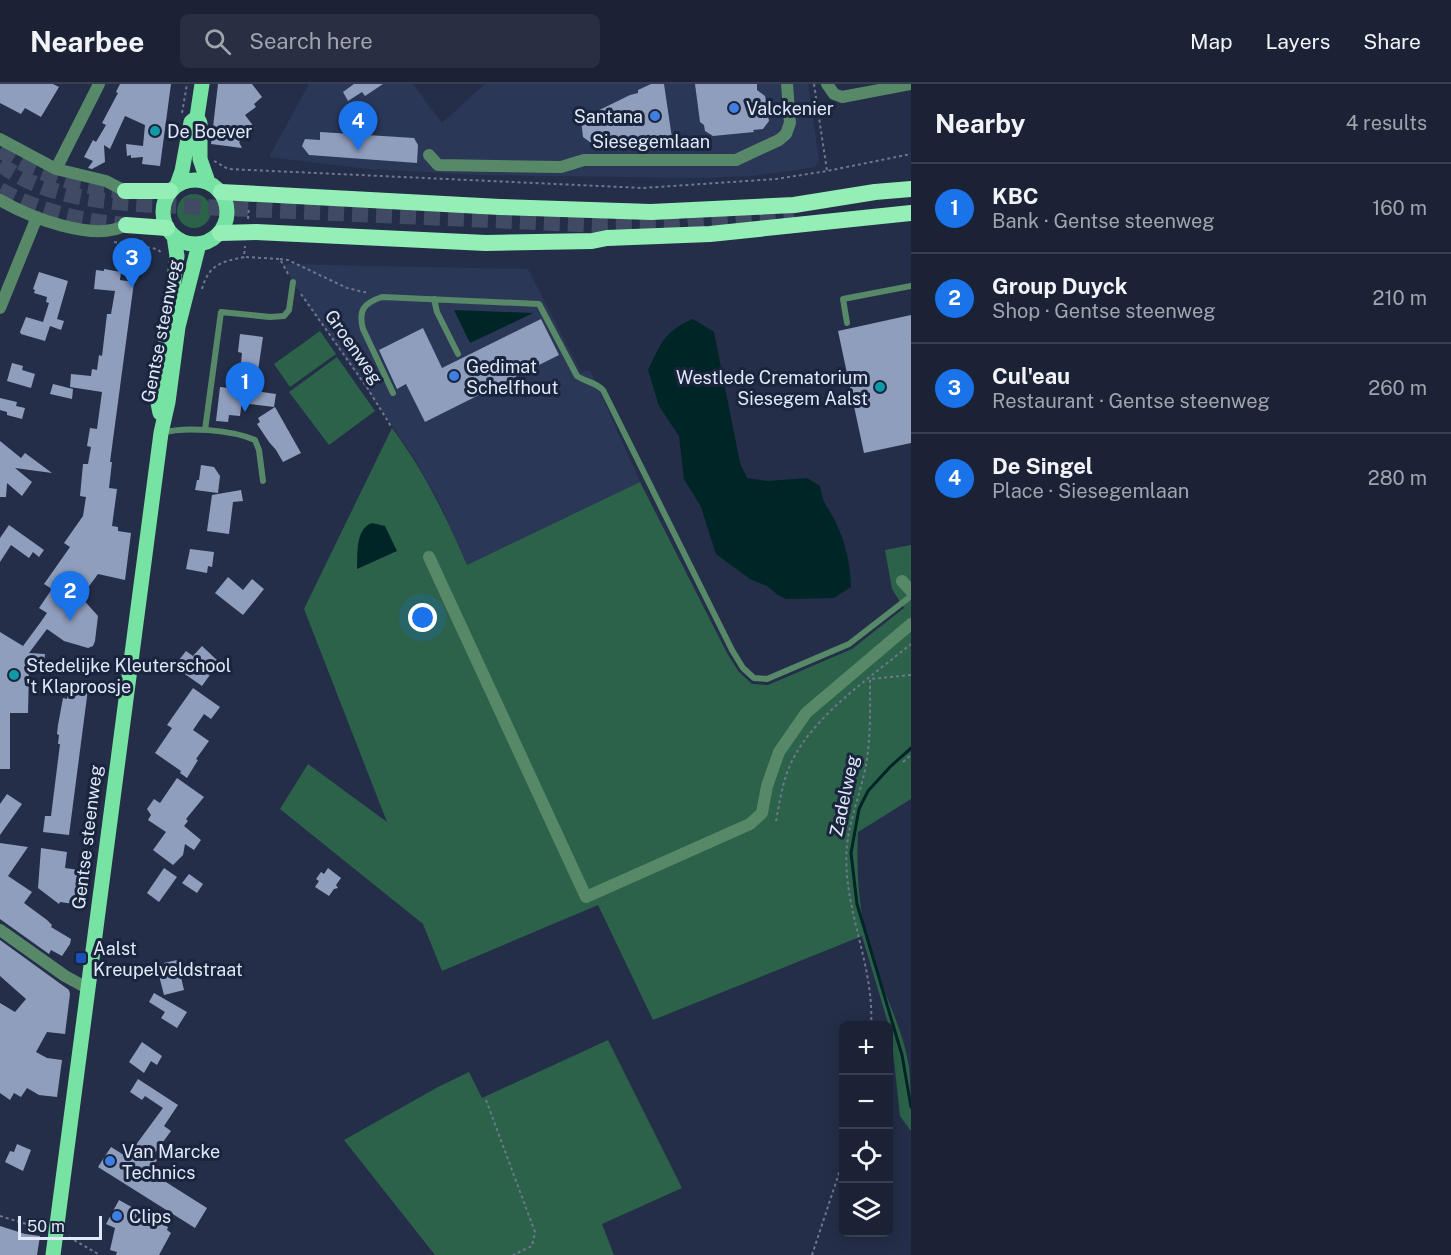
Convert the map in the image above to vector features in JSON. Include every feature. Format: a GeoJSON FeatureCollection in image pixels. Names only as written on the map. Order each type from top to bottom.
{"type":"FeatureCollection","features":[{"type":"Feature","properties":{"kind":"highway"},"geometry":{"type":"LineString","coordinates":[[214,187],[250,194],[641,212],[794,205],[875,192],[903,190]]}},
{"type":"Feature","properties":{"kind":"highway"},"geometry":{"type":"LineString","coordinates":[[125,191],[173,188]]}},
{"type":"Feature","properties":{"kind":"highway"},"geometry":{"type":"LineString","coordinates":[[220,233],[246,231],[486,243],[592,241],[607,238],[710,234],[911,213]]}},
{"type":"Feature","properties":{"kind":"highway"},"geometry":{"type":"LineString","coordinates":[[126,225],[170,232]]}},
{"type":"Feature","properties":{"kind":"main road"},"geometry":{"type":"LineString","coordinates":[[197,117],[191,122],[182,171],[165,200],[163,209],[170,232],[182,242],[199,244],[208,242],[220,233],[227,217],[227,208],[200,159],[200,123],[197,117],[202,84]]}},
{"type":"Feature","properties":{"kind":"main road"},"geometry":{"type":"LineString","coordinates":[[173,188],[195,179],[214,187]]}},
{"type":"Feature","properties":{"kind":"main road","name":"Gentse steenweg"},"geometry":{"type":"LineString","coordinates":[[161,429],[158,403],[177,256],[170,232]]}},
{"type":"Feature","properties":{"kind":"main road","name":"Gentse steenweg"},"geometry":{"type":"LineString","coordinates":[[53,1255],[161,429],[168,402],[178,327],[199,244]]}},
{"type":"Feature","properties":{"kind":"street"},"geometry":{"type":"LineString","coordinates":[[56,169],[99,84]]}},
{"type":"Feature","properties":{"kind":"street","name":"Siesegemlaan"},"geometry":{"type":"LineString","coordinates":[[429,155],[438,165],[549,167],[561,167],[584,160],[736,160],[786,134],[790,123],[788,84]]}},
{"type":"Feature","properties":{"kind":"street"},"geometry":{"type":"LineString","coordinates":[[827,84],[834,94],[843,97],[911,84]]}},
{"type":"Feature","properties":{"kind":"street"},"geometry":{"type":"LineString","coordinates":[[0,139],[56,169],[106,181],[125,191]]}},
{"type":"Feature","properties":{"kind":"street"},"geometry":{"type":"LineString","coordinates":[[0,200],[37,217],[100,232],[120,229],[126,225]]}},
{"type":"Feature","properties":{"kind":"street"},"geometry":{"type":"LineString","coordinates":[[0,308],[37,217]]}},
{"type":"Feature","properties":{"kind":"street"},"geometry":{"type":"LineString","coordinates":[[429,557],[586,897],[750,824],[762,813],[767,786],[779,752],[806,712],[911,624]]}},
{"type":"Feature","properties":{"kind":"street"},"geometry":{"type":"LineString","coordinates":[[902,581],[911,593]]}},
{"type":"Feature","properties":{"kind":"street"},"geometry":{"type":"LineString","coordinates":[[0,930],[65,976],[87,988]]}},
{"type":"Feature","properties":{"kind":"lane"},"geometry":{"type":"LineString","coordinates":[[205,430],[221,312],[270,317],[284,316],[289,310],[293,282]]}},
{"type":"Feature","properties":{"kind":"lane"},"geometry":{"type":"LineString","coordinates":[[847,323],[843,299],[911,286]]}},
{"type":"Feature","properties":{"kind":"lane"},"geometry":{"type":"LineString","coordinates":[[393,393],[360,319],[363,307],[370,301],[382,297],[539,303],[577,376],[586,382],[596,383],[608,399],[732,650],[743,668],[754,678],[767,679],[849,644],[911,593]]}},
{"type":"Feature","properties":{"kind":"lane"},"geometry":{"type":"LineString","coordinates":[[434,299],[437,312],[458,354]]}},
{"type":"Feature","properties":{"kind":"lane"},"geometry":{"type":"LineString","coordinates":[[161,429],[205,430],[247,436],[255,440],[259,450],[263,481]]}},
{"type":"Feature","properties":{"kind":"path"},"geometry":{"type":"LineString","coordinates":[[814,84],[827,171]]}},
{"type":"Feature","properties":{"kind":"path"},"geometry":{"type":"LineString","coordinates":[[212,158],[228,169],[643,189],[738,183],[827,171],[911,154]]}},
{"type":"Feature","properties":{"kind":"path"},"geometry":{"type":"LineString","coordinates":[[244,257],[250,170]]}},
{"type":"Feature","properties":{"kind":"path"},"geometry":{"type":"LineString","coordinates":[[202,291],[212,268],[224,261],[244,257],[288,260],[347,288],[382,297]]}},
{"type":"Feature","properties":{"kind":"path","name":"Groenweg"},"geometry":{"type":"LineString","coordinates":[[279,259],[392,428]]}},
{"type":"Feature","properties":{"kind":"path"},"geometry":{"type":"LineString","coordinates":[[776,821],[782,790],[793,759],[818,723],[911,644]]}},
{"type":"Feature","properties":{"kind":"path"},"geometry":{"type":"LineString","coordinates":[[870,679],[911,675]]}},
{"type":"Feature","properties":{"kind":"path","name":"Zadelweg"},"geometry":{"type":"LineString","coordinates":[[870,679],[867,761],[847,845],[848,881],[867,975],[871,1021]]}},
{"type":"Feature","properties":{"kind":"path"},"geometry":{"type":"LineString","coordinates":[[903,762],[911,755]]}},
{"type":"Feature","properties":{"kind":"path"},"geometry":{"type":"LineString","coordinates":[[486,1100],[536,1232],[532,1246],[513,1255]]}},
{"type":"Feature","properties":{"kind":"path"},"geometry":{"type":"LineString","coordinates":[[812,1255],[839,1171]]}},
{"type":"Feature","properties":{"kind":"path"},"geometry":{"type":"LineString","coordinates":[[0,1216],[56,1232],[100,1255]]}},
{"type":"Feature","properties":{"kind":"shaded area"},"geometry":{"type":"Polygon","coordinates":[[[309,84],[413,84],[442,123],[485,84],[808,84],[819,160],[815,167],[797,170],[752,176],[697,178],[481,175],[367,169],[269,157],[309,84]]]}},
{"type":"Feature","properties":{"kind":"shaded area"},"geometry":{"type":"Polygon","coordinates":[[[283,264],[528,269],[581,372],[590,370],[640,482],[467,565],[442,508],[414,458],[283,264]]]}},
{"type":"Feature","properties":{"kind":"shaded area"},"geometry":{"type":"Polygon","coordinates":[[[454,310],[533,313],[470,343],[454,310]]]}},
{"type":"Feature","properties":{"kind":"shaded area"},"geometry":{"type":"Polygon","coordinates":[[[693,319],[714,332],[740,463],[747,478],[768,481],[807,478],[820,486],[824,501],[842,537],[850,570],[851,587],[834,598],[786,599],[767,586],[750,579],[716,554],[701,507],[684,479],[679,436],[659,406],[648,370],[664,339],[676,328],[693,319]]]}},
{"type":"Feature","properties":{"kind":"shaded area"},"geometry":{"type":"Polygon","coordinates":[[[372,523],[385,526],[397,551],[357,569],[360,536],[363,530],[372,523]]]}},
{"type":"Feature","properties":{"kind":"green space"},"geometry":{"type":"Polygon","coordinates":[[[194,194],[206,199],[211,211],[206,223],[194,228],[182,223],[177,211],[182,199],[194,194]]]}},
{"type":"Feature","properties":{"kind":"green space"},"geometry":{"type":"Polygon","coordinates":[[[320,331],[336,354],[290,387],[274,364],[320,331]]]}},
{"type":"Feature","properties":{"kind":"green space"},"geometry":{"type":"Polygon","coordinates":[[[337,357],[375,411],[329,445],[289,392],[337,357]]]}},
{"type":"Feature","properties":{"kind":"green space"},"geometry":{"type":"Polygon","coordinates":[[[392,428],[434,494],[467,565],[640,482],[727,653],[739,672],[752,684],[768,685],[852,649],[904,608],[892,589],[885,550],[911,545],[911,748],[891,766],[911,751],[911,799],[858,832],[857,847],[859,894],[867,940],[902,1038],[909,1067],[911,1131],[900,1116],[893,1051],[893,1021],[887,1021],[862,936],[653,1020],[598,905],[442,971],[423,924],[280,809],[308,764],[387,822],[304,609],[392,428]]]}},
{"type":"Feature","properties":{"kind":"green space"},"geometry":{"type":"Polygon","coordinates":[[[608,1040],[682,1188],[602,1224],[614,1255],[435,1255],[344,1140],[469,1072],[482,1098],[608,1040]]]}},
{"type":"Feature","properties":{"kind":"building"},"geometry":{"type":"Polygon","coordinates":[[[0,84],[53,84],[59,87],[41,117],[25,108],[21,114],[0,103],[0,84]]]}},
{"type":"Feature","properties":{"kind":"building"},"geometry":{"type":"Polygon","coordinates":[[[120,84],[171,84],[160,166],[142,164],[143,157],[127,156],[126,144],[143,146],[145,125],[125,116],[110,149],[104,145],[105,162],[92,169],[88,168],[93,161],[84,157],[93,140],[96,142],[106,125],[102,123],[118,93],[116,92],[120,84]]]}},
{"type":"Feature","properties":{"kind":"building"},"geometry":{"type":"Polygon","coordinates":[[[218,84],[252,84],[262,97],[254,104],[256,107],[245,115],[255,128],[239,142],[242,148],[211,144],[218,84]]]}},
{"type":"Feature","properties":{"kind":"building"},"geometry":{"type":"Polygon","coordinates":[[[354,84],[383,84],[365,96],[362,92],[348,101],[343,92],[354,84]]]}},
{"type":"Feature","properties":{"kind":"building"},"geometry":{"type":"Polygon","coordinates":[[[651,84],[664,84],[672,138],[668,143],[651,145],[645,141],[622,145],[617,141],[594,145],[583,137],[581,119],[638,93],[638,90],[651,84]]]}},
{"type":"Feature","properties":{"kind":"building","name":"Valckenier"},"geometry":{"type":"Polygon","coordinates":[[[695,84],[757,84],[757,90],[765,96],[769,104],[771,112],[768,116],[769,121],[763,129],[753,130],[754,132],[713,136],[705,131],[704,125],[700,122],[695,84]]]}},
{"type":"Feature","properties":{"kind":"building"},"geometry":{"type":"Polygon","coordinates":[[[320,132],[414,138],[418,145],[417,163],[309,155],[302,146],[305,139],[320,140],[320,132]]]}},
{"type":"Feature","properties":{"kind":"building"},"geometry":{"type":"Polygon","coordinates":[[[104,269],[121,272],[120,280],[134,282],[110,462],[112,462],[109,488],[117,489],[112,526],[118,527],[118,531],[131,533],[125,580],[98,574],[81,597],[98,616],[93,646],[88,648],[64,641],[47,629],[29,653],[45,654],[43,673],[29,671],[28,713],[10,713],[10,769],[0,769],[0,632],[23,646],[40,623],[47,613],[39,608],[52,589],[44,584],[70,547],[64,543],[83,516],[86,497],[80,496],[83,464],[88,464],[91,447],[87,446],[90,428],[97,429],[102,392],[70,387],[71,374],[91,376],[92,369],[97,370],[99,355],[102,356],[107,314],[111,314],[115,291],[94,289],[96,270],[104,271],[104,269]]]}},
{"type":"Feature","properties":{"kind":"building"},"geometry":{"type":"Polygon","coordinates":[[[39,272],[68,281],[57,319],[64,321],[61,330],[50,326],[45,341],[20,332],[26,317],[43,322],[49,303],[46,302],[47,297],[34,293],[33,289],[39,272]]]}},
{"type":"Feature","properties":{"kind":"building","name":"Westlede Crematorium Siesegem Aalst"},"geometry":{"type":"Polygon","coordinates":[[[911,315],[911,443],[864,453],[838,331],[911,315]]]}},
{"type":"Feature","properties":{"kind":"building","name":"Gedimat Schelfhout"},"geometry":{"type":"Polygon","coordinates":[[[541,319],[559,355],[425,422],[406,384],[397,389],[379,350],[423,328],[442,368],[541,319]]]}},
{"type":"Feature","properties":{"kind":"building"},"geometry":{"type":"Polygon","coordinates":[[[240,334],[263,337],[255,391],[276,394],[274,407],[250,404],[243,392],[240,416],[229,415],[228,422],[216,421],[220,387],[230,388],[232,373],[240,374],[242,353],[238,352],[240,334]]]}},
{"type":"Feature","properties":{"kind":"building"},"geometry":{"type":"Polygon","coordinates":[[[12,363],[23,366],[22,370],[35,374],[31,388],[7,381],[12,363]]]}},
{"type":"Feature","properties":{"kind":"building"},"geometry":{"type":"Polygon","coordinates":[[[53,384],[73,389],[72,399],[50,394],[53,384]]]}},
{"type":"Feature","properties":{"kind":"building"},"geometry":{"type":"Polygon","coordinates":[[[0,398],[17,402],[16,406],[25,408],[22,419],[7,415],[7,412],[0,410],[0,398]]]}},
{"type":"Feature","properties":{"kind":"building"},"geometry":{"type":"Polygon","coordinates":[[[275,407],[301,453],[283,462],[257,424],[260,422],[258,418],[275,407]]]}},
{"type":"Feature","properties":{"kind":"building"},"geometry":{"type":"Polygon","coordinates":[[[0,441],[21,458],[25,453],[52,473],[15,468],[32,482],[22,496],[7,483],[6,497],[0,497],[0,441]]]}},
{"type":"Feature","properties":{"kind":"building"},"geometry":{"type":"Polygon","coordinates":[[[201,465],[214,467],[220,476],[218,493],[195,490],[201,465]]]}},
{"type":"Feature","properties":{"kind":"building"},"geometry":{"type":"Polygon","coordinates":[[[241,490],[243,501],[233,502],[229,534],[207,531],[212,495],[241,490]]]}},
{"type":"Feature","properties":{"kind":"building"},"geometry":{"type":"Polygon","coordinates":[[[9,525],[44,550],[39,557],[33,552],[29,558],[11,545],[0,562],[0,538],[9,525]]]}},
{"type":"Feature","properties":{"kind":"building"},"geometry":{"type":"Polygon","coordinates":[[[190,549],[214,552],[212,567],[208,566],[207,573],[186,569],[190,549]]]}},
{"type":"Feature","properties":{"kind":"building"},"geometry":{"type":"Polygon","coordinates":[[[228,577],[243,590],[252,579],[264,589],[243,615],[215,593],[228,577]]]}},
{"type":"Feature","properties":{"kind":"building"},"geometry":{"type":"Polygon","coordinates":[[[202,646],[219,662],[202,686],[182,672],[187,666],[179,660],[186,651],[193,656],[202,646]]]}},
{"type":"Feature","properties":{"kind":"building"},"geometry":{"type":"Polygon","coordinates":[[[70,684],[84,686],[84,689],[88,689],[69,835],[43,832],[45,816],[51,816],[60,744],[58,744],[58,725],[63,698],[67,699],[70,684]]]}},
{"type":"Feature","properties":{"kind":"building"},"geometry":{"type":"Polygon","coordinates":[[[193,688],[220,707],[211,719],[204,714],[193,730],[209,741],[196,759],[198,760],[187,778],[180,773],[181,771],[155,753],[172,728],[167,725],[193,688]]]}},
{"type":"Feature","properties":{"kind":"building"},"geometry":{"type":"Polygon","coordinates":[[[177,778],[204,797],[186,819],[188,821],[184,826],[201,840],[194,850],[185,844],[183,855],[173,865],[153,850],[166,832],[148,820],[151,815],[147,809],[154,799],[160,803],[177,778]]]}},
{"type":"Feature","properties":{"kind":"building"},"geometry":{"type":"Polygon","coordinates":[[[7,794],[22,804],[0,835],[0,804],[7,794]]]}},
{"type":"Feature","properties":{"kind":"building"},"geometry":{"type":"Polygon","coordinates":[[[0,843],[28,847],[8,876],[32,892],[24,903],[47,920],[52,925],[51,927],[71,939],[62,956],[51,950],[49,954],[0,919],[0,843]]]}},
{"type":"Feature","properties":{"kind":"building"},"geometry":{"type":"Polygon","coordinates":[[[41,848],[67,852],[65,868],[79,870],[74,904],[60,902],[59,904],[38,888],[41,848]]]}},
{"type":"Feature","properties":{"kind":"building"},"geometry":{"type":"Polygon","coordinates":[[[164,868],[177,877],[159,902],[147,893],[164,868]]]}},
{"type":"Feature","properties":{"kind":"building"},"geometry":{"type":"Polygon","coordinates":[[[328,868],[341,878],[336,885],[338,888],[334,889],[329,896],[315,887],[319,881],[316,879],[328,868]]]}},
{"type":"Feature","properties":{"kind":"building"},"geometry":{"type":"Polygon","coordinates":[[[189,874],[203,884],[197,893],[182,883],[189,874]]]}},
{"type":"Feature","properties":{"kind":"building"},"geometry":{"type":"Polygon","coordinates":[[[0,940],[69,990],[65,1034],[47,1032],[36,1052],[47,1058],[62,1060],[57,1097],[39,1095],[27,1088],[21,1097],[14,1093],[10,1100],[0,1093],[0,1003],[15,1012],[26,999],[0,976],[0,940]]]}},
{"type":"Feature","properties":{"kind":"building"},"geometry":{"type":"Polygon","coordinates":[[[177,960],[184,990],[164,995],[157,968],[164,966],[164,963],[177,960]]]}},
{"type":"Feature","properties":{"kind":"building"},"geometry":{"type":"Polygon","coordinates":[[[154,993],[187,1012],[177,1028],[161,1018],[165,1012],[149,1002],[154,993]]]}},
{"type":"Feature","properties":{"kind":"building"},"geometry":{"type":"Polygon","coordinates":[[[142,1042],[162,1056],[157,1065],[151,1061],[144,1073],[129,1062],[142,1042]]]}},
{"type":"Feature","properties":{"kind":"building"},"geometry":{"type":"Polygon","coordinates":[[[138,1079],[178,1105],[164,1126],[171,1131],[152,1157],[157,1160],[150,1172],[207,1208],[195,1228],[98,1167],[111,1147],[127,1157],[163,1108],[145,1096],[142,1100],[130,1092],[138,1079]]]}},
{"type":"Feature","properties":{"kind":"building"},"geometry":{"type":"Polygon","coordinates":[[[17,1144],[31,1150],[23,1171],[5,1162],[10,1151],[14,1152],[17,1144]]]}},
{"type":"Feature","properties":{"kind":"building"},"geometry":{"type":"Polygon","coordinates":[[[119,1200],[168,1227],[167,1230],[171,1233],[159,1255],[116,1255],[117,1252],[110,1250],[115,1228],[106,1224],[119,1200]]]}},
{"type":"Feature","properties":{"kind":"building"},"geometry":{"type":"Polygon","coordinates":[[[0,1226],[40,1236],[37,1255],[0,1255],[0,1226]]]}},
{"type":"Feature","properties":{"kind":"waterway"},"geometry":{"type":"LineString","coordinates":[[911,748],[868,791],[859,809],[851,853],[857,904],[902,1055],[911,1107]]}},
{"type":"Feature","properties":{"kind":"tunnel"},"geometry":{"type":"LineString","coordinates":[[0,150],[44,173],[76,183],[125,191]]}},
{"type":"Feature","properties":{"kind":"tunnel"},"geometry":{"type":"LineString","coordinates":[[0,164],[15,174],[48,189],[83,197],[137,204],[601,225],[666,224],[794,212]]}},
{"type":"Feature","properties":{"kind":"tunnel"},"geometry":{"type":"LineString","coordinates":[[0,190],[46,210],[93,221],[126,225]]}},
{"type":"Feature","properties":{"kind":"place","name":"Valckenier"},"geometry":{"type":"Point","coordinates":[734,108]}},
{"type":"Feature","properties":{"kind":"place","name":"Santana"},"geometry":{"type":"Point","coordinates":[655,116]}},
{"type":"Feature","properties":{"kind":"place","name":"De Boever"},"geometry":{"type":"Point","coordinates":[155,131]}},
{"type":"Feature","properties":{"kind":"place","name":"De Singel"},"geometry":{"type":"Point","coordinates":[358,151]}},
{"type":"Feature","properties":{"kind":"place","name":"Cul'eau"},"geometry":{"type":"Point","coordinates":[132,288]}},
{"type":"Feature","properties":{"kind":"place","name":"Gedimat Schelfhout"},"geometry":{"type":"Point","coordinates":[454,376]}},
{"type":"Feature","properties":{"kind":"place","name":"Westlede Crematorium Siesegem Aalst"},"geometry":{"type":"Point","coordinates":[880,387]}},
{"type":"Feature","properties":{"kind":"place","name":"KBC"},"geometry":{"type":"Point","coordinates":[245,412]}},
{"type":"Feature","properties":{"kind":"place","name":"Group Duyck"},"geometry":{"type":"Point","coordinates":[70,621]}},
{"type":"Feature","properties":{"kind":"place","name":"Stedelijke Kleuterschool 't Klaproosje"},"geometry":{"type":"Point","coordinates":[14,675]}},
{"type":"Feature","properties":{"kind":"place","name":"Aalst Kreupelveldstraat"},"geometry":{"type":"Point","coordinates":[81,958]}},
{"type":"Feature","properties":{"kind":"place","name":"Van Marcke Technics"},"geometry":{"type":"Point","coordinates":[110,1161]}},
{"type":"Feature","properties":{"kind":"place","name":"Clips"},"geometry":{"type":"Point","coordinates":[117,1216]}}]}
